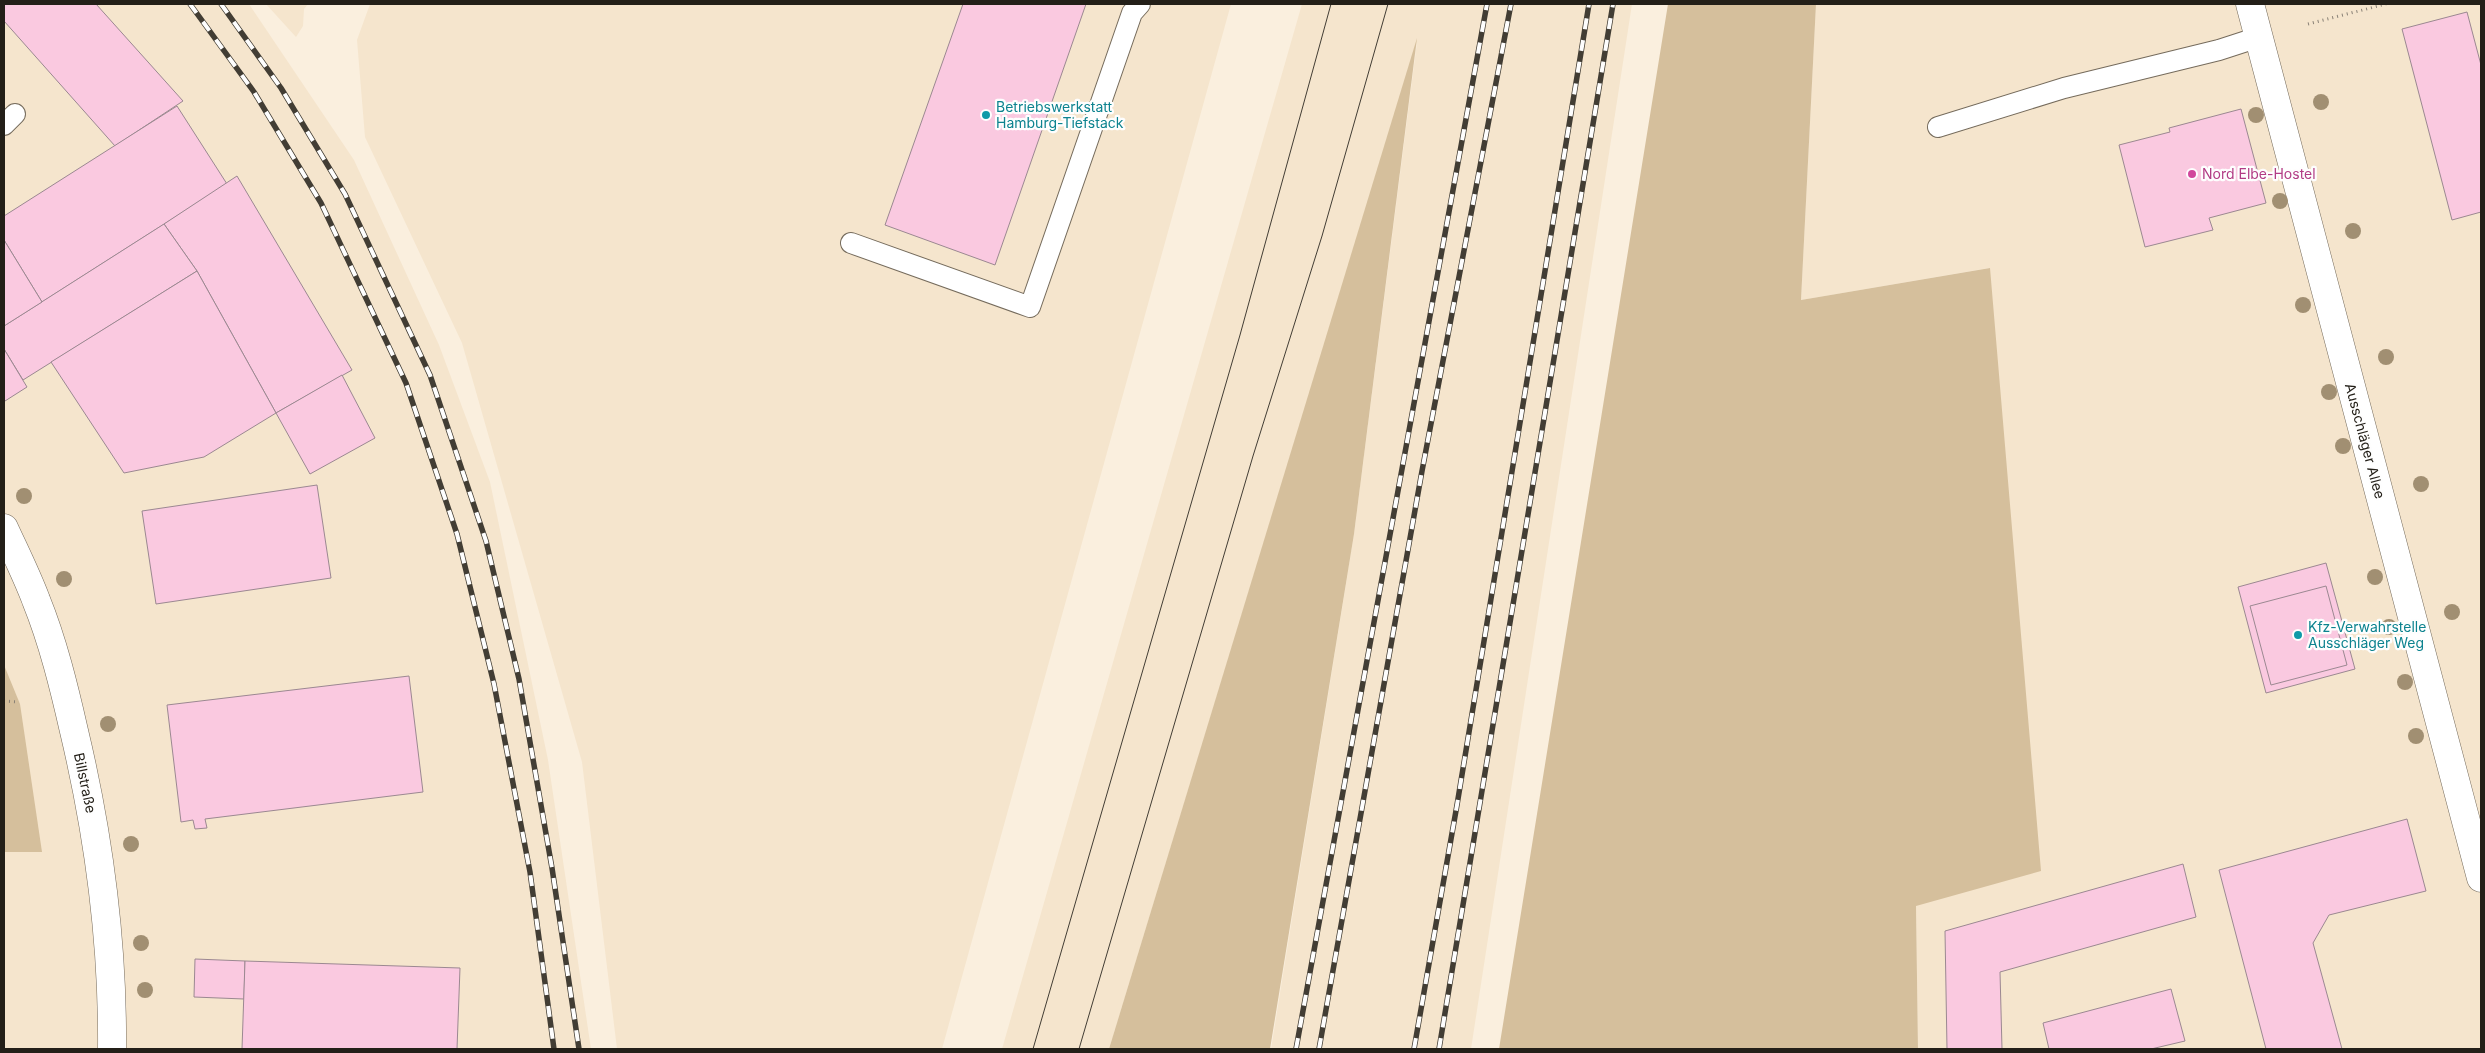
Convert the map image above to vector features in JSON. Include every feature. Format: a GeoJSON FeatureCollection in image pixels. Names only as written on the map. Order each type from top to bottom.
{"type":"FeatureCollection","features":[{"type":"Feature","properties":{"kind":"street","name":"Ausschläger Allee"},"geometry":{"type":"LineString","coordinates":[[2250,4],[2477,845],[2481,878]]}},
{"type":"Feature","properties":{"kind":"street","name":"Billstraße"},"geometry":{"type":"LineString","coordinates":[[4,528],[37,601],[61,675],[90,797],[105,895],[113,993],[112,1049]]}},
{"type":"Feature","properties":{"kind":"lane"},"geometry":{"type":"LineString","coordinates":[[851,243],[1030,307],[1132,13],[1140,4]]}},
{"type":"Feature","properties":{"kind":"lane"},"geometry":{"type":"LineString","coordinates":[[1938,127],[2064,88],[2219,50],[2259,37]]}},
{"type":"Feature","properties":{"kind":"path"},"geometry":{"type":"LineString","coordinates":[[2308,24],[2386,4]]}},
{"type":"Feature","properties":{"kind":"path"},"geometry":{"type":"LineString","coordinates":[[4,701],[19,702]]}},
{"type":"Feature","properties":{"kind":"shaded area"},"geometry":{"type":"Polygon","coordinates":[[[4,4],[249,4],[354,160],[439,345],[490,482],[548,760],[591,1049],[4,1049],[4,4]]]}},
{"type":"Feature","properties":{"kind":"shaded area"},"geometry":{"type":"Polygon","coordinates":[[[266,4],[308,4],[304,9],[303,26],[296,37],[266,4]]]}},
{"type":"Feature","properties":{"kind":"shaded area"},"geometry":{"type":"Polygon","coordinates":[[[370,4],[1231,4],[942,1049],[617,1049],[582,762],[462,343],[365,137],[357,40],[370,4]]]}},
{"type":"Feature","properties":{"kind":"shaded area"},"geometry":{"type":"Polygon","coordinates":[[[1302,4],[1632,4],[1471,1049],[1271,1049],[1354,534],[1417,42],[1109,1049],[1002,1049],[1302,4]]]}},
{"type":"Feature","properties":{"kind":"shaded area"},"geometry":{"type":"Polygon","coordinates":[[[1668,4],[1816,4],[1801,300],[1990,268],[2041,871],[1916,906],[1918,1049],[1499,1049],[1668,4]]]}},
{"type":"Feature","properties":{"kind":"shaded area"},"geometry":{"type":"Polygon","coordinates":[[[1816,4],[2481,4],[2481,1049],[1918,1049],[1916,906],[1989,268],[1801,300],[1816,4]]]}},
{"type":"Feature","properties":{"kind":"shaded area"},"geometry":{"type":"Polygon","coordinates":[[[1417,38],[1354,534],[1270,1049],[1109,1049],[1417,38]]]}},
{"type":"Feature","properties":{"kind":"shaded area"},"geometry":{"type":"Polygon","coordinates":[[[4,665],[20,704],[42,852],[4,852],[4,665]]]}},
{"type":"Feature","properties":{"kind":"building"},"geometry":{"type":"Polygon","coordinates":[[[4,4],[96,4],[183,101],[115,146],[4,21],[4,4]]]}},
{"type":"Feature","properties":{"kind":"building","name":"Betriebswerkstatt Hamburg-Tiefstack"},"geometry":{"type":"Polygon","coordinates":[[[963,4],[1086,4],[995,265],[885,225],[963,4]]]}},
{"type":"Feature","properties":{"kind":"building"},"geometry":{"type":"Polygon","coordinates":[[[2467,12],[2481,65],[2481,212],[2452,220],[2402,29],[2467,12]]]}},
{"type":"Feature","properties":{"kind":"building"},"geometry":{"type":"Polygon","coordinates":[[[177,106],[227,184],[42,302],[4,240],[4,216],[177,106]]]}},
{"type":"Feature","properties":{"kind":"building","name":"Nord Elbe-Hostel"},"geometry":{"type":"Polygon","coordinates":[[[2241,109],[2266,203],[2209,218],[2213,230],[2145,247],[2119,145],[2170,132],[2169,128],[2241,109]]]}},
{"type":"Feature","properties":{"kind":"building"},"geometry":{"type":"Polygon","coordinates":[[[237,176],[352,370],[276,413],[197,271],[164,224],[237,176]]]}},
{"type":"Feature","properties":{"kind":"building"},"geometry":{"type":"Polygon","coordinates":[[[164,224],[197,271],[23,380],[4,349],[4,326],[164,224]]]}},
{"type":"Feature","properties":{"kind":"building"},"geometry":{"type":"Polygon","coordinates":[[[4,240],[42,302],[4,326],[4,240]]]}},
{"type":"Feature","properties":{"kind":"building"},"geometry":{"type":"Polygon","coordinates":[[[197,271],[276,413],[204,457],[124,473],[51,362],[197,271]]]}},
{"type":"Feature","properties":{"kind":"building"},"geometry":{"type":"Polygon","coordinates":[[[4,349],[27,387],[5,401],[4,399],[4,349]]]}},
{"type":"Feature","properties":{"kind":"building"},"geometry":{"type":"Polygon","coordinates":[[[342,375],[375,438],[310,474],[276,413],[342,375]]]}},
{"type":"Feature","properties":{"kind":"building"},"geometry":{"type":"Polygon","coordinates":[[[317,485],[331,578],[156,604],[142,511],[317,485]]]}},
{"type":"Feature","properties":{"kind":"building","name":"Kfz-Verwahrstelle Ausschläger Weg"},"geometry":{"type":"Polygon","coordinates":[[[2326,563],[2355,669],[2266,693],[2238,587],[2326,563]]]}},
{"type":"Feature","properties":{"kind":"building","name":"Kfz-Verwahrstelle Ausschläger Weg"},"geometry":{"type":"Polygon","coordinates":[[[2326,586],[2347,665],[2271,685],[2250,606],[2326,586]]]}},
{"type":"Feature","properties":{"kind":"building"},"geometry":{"type":"Polygon","coordinates":[[[409,676],[423,792],[205,819],[207,828],[195,829],[193,820],[181,822],[167,705],[409,676]]]}},
{"type":"Feature","properties":{"kind":"building"},"geometry":{"type":"Polygon","coordinates":[[[2407,819],[2426,891],[2329,915],[2313,943],[2342,1049],[2266,1049],[2219,870],[2407,819]]]}},
{"type":"Feature","properties":{"kind":"building"},"geometry":{"type":"Polygon","coordinates":[[[2183,864],[2196,917],[2000,972],[2002,1049],[1947,1049],[1945,931],[2183,864]]]}},
{"type":"Feature","properties":{"kind":"building"},"geometry":{"type":"Polygon","coordinates":[[[195,959],[245,961],[244,999],[194,997],[195,959]]]}},
{"type":"Feature","properties":{"kind":"building"},"geometry":{"type":"Polygon","coordinates":[[[245,961],[460,968],[457,1049],[242,1049],[245,961]]]}},
{"type":"Feature","properties":{"kind":"building"},"geometry":{"type":"Polygon","coordinates":[[[2171,989],[2185,1041],[2151,1049],[2049,1049],[2043,1023],[2171,989]]]}},
{"type":"Feature","properties":{"kind":"tram line"},"geometry":{"type":"LineString","coordinates":[[1033,1049],[1240,335],[1331,4]]}},
{"type":"Feature","properties":{"kind":"tram line"},"geometry":{"type":"LineString","coordinates":[[1079,1049],[1253,456],[1322,236],[1388,4]]}},
{"type":"Feature","properties":{"kind":"railway"},"geometry":{"type":"LineString","coordinates":[[190,4],[254,92],[321,203],[406,383],[457,534],[494,684],[530,872],[554,1049]]}},
{"type":"Feature","properties":{"kind":"railway"},"geometry":{"type":"LineString","coordinates":[[221,4],[281,88],[345,194],[430,375],[486,541],[519,679],[552,868],[579,1049]]}},
{"type":"Feature","properties":{"kind":"railway"},"geometry":{"type":"LineString","coordinates":[[1296,1049],[1487,4]]}},
{"type":"Feature","properties":{"kind":"railway"},"geometry":{"type":"LineString","coordinates":[[1319,1049],[1422,471],[1511,4]]}},
{"type":"Feature","properties":{"kind":"railway"},"geometry":{"type":"LineString","coordinates":[[1414,1049],[1457,805],[1589,4]]}},
{"type":"Feature","properties":{"kind":"railway"},"geometry":{"type":"LineString","coordinates":[[1439,1049],[1613,4]]}},
{"type":"Feature","properties":{"kind":"place","name":"Betriebswerkstatt Hamburg-Tiefstack"},"geometry":{"type":"Point","coordinates":[986,115]}},
{"type":"Feature","properties":{"kind":"place","name":"Nord Elbe-Hostel"},"geometry":{"type":"Point","coordinates":[2192,174]}},
{"type":"Feature","properties":{"kind":"place","name":"Kfz-Verwahrstelle Ausschläger Weg"},"geometry":{"type":"Point","coordinates":[2298,635]}}]}
